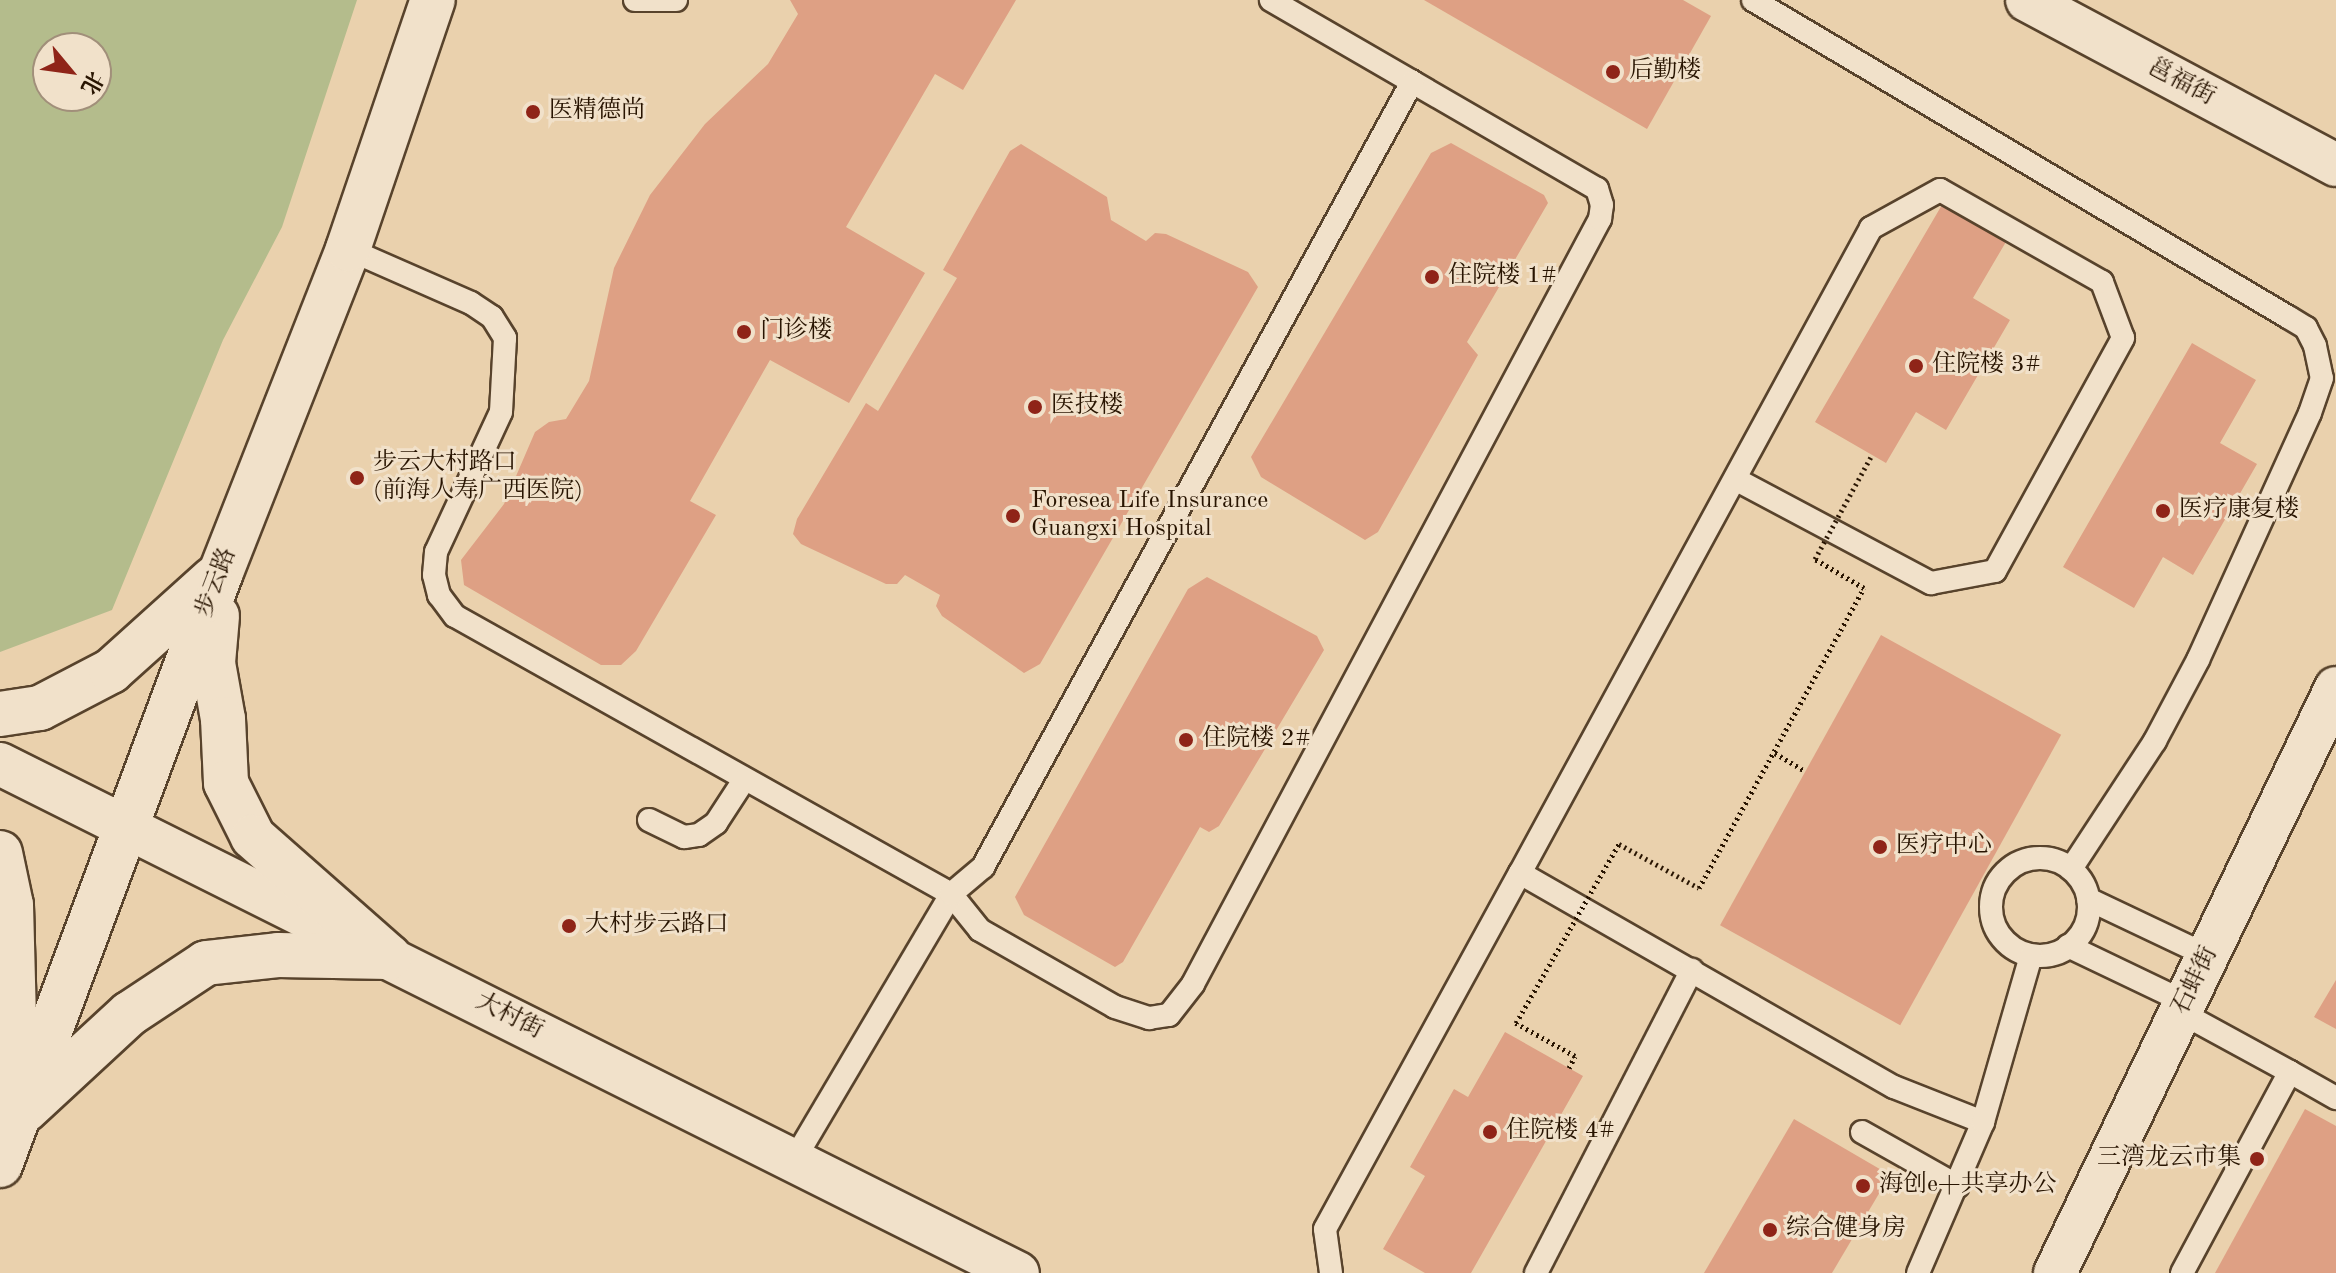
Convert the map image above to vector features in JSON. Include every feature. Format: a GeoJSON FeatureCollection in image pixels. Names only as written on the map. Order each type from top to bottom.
{"type":"FeatureCollection","features":[{"type":"Feature","properties":{"kind":"street","name":"步云路"},"geometry":{"type":"LineString","coordinates":[[0,1165],[221,572],[348,249],[433,0]]}},
{"type":"Feature","properties":{"kind":"street","name":"邕福街"},"geometry":{"type":"LineString","coordinates":[[2027,0],[2336,165]]}},
{"type":"Feature","properties":{"kind":"street"},"geometry":{"type":"LineString","coordinates":[[0,714],[40,708],[111,671],[221,572]]}},
{"type":"Feature","properties":{"kind":"street"},"geometry":{"type":"LineString","coordinates":[[221,572],[213,663],[223,719],[226,783],[253,837],[389,957]]}},
{"type":"Feature","properties":{"kind":"street","name":"石蚌街"},"geometry":{"type":"LineString","coordinates":[[2055,1273],[2336,688]]}},
{"type":"Feature","properties":{"kind":"street","name":"大村街"},"geometry":{"type":"LineString","coordinates":[[0,764],[129,825],[1018,1273]]}},
{"type":"Feature","properties":{"kind":"street"},"geometry":{"type":"LineString","coordinates":[[0,853],[11,905],[17,1118]]}},
{"type":"Feature","properties":{"kind":"street"},"geometry":{"type":"LineString","coordinates":[[17,1118],[129,1014],[206,963],[278,955],[389,957]]}},
{"type":"Feature","properties":{"kind":"lane"},"geometry":{"type":"LineString","coordinates":[[635,0],[676,0]]}},
{"type":"Feature","properties":{"kind":"lane"},"geometry":{"type":"LineString","coordinates":[[348,249],[471,303],[492,317],[505,338],[501,412],[436,552],[439,595],[455,616],[486,638],[951,894],[980,930],[1133,1014],[1169,1015],[1193,984],[1600,219],[1597,189],[1271,0]]}},
{"type":"Feature","properties":{"kind":"lane"},"geometry":{"type":"LineString","coordinates":[[1753,0],[2306,328],[2315,346],[2322,378],[2310,413],[2198,660],[2155,741],[2071,869]]}},
{"type":"Feature","properties":{"kind":"lane"},"geometry":{"type":"LineString","coordinates":[[794,1160],[951,894],[983,867],[1412,82]]}},
{"type":"Feature","properties":{"kind":"lane"},"geometry":{"type":"LineString","coordinates":[[1331,1273],[1325,1229],[1871,228],[1940,190],[2102,282],[2123,338],[1995,571],[1931,583],[1735,479]]}},
{"type":"Feature","properties":{"kind":"lane"},"geometry":{"type":"LineString","coordinates":[[649,820],[684,837],[699,835],[716,823],[744,780]]}},
{"type":"Feature","properties":{"kind":"lane"},"geometry":{"type":"LineString","coordinates":[[2088,899],[2085,925],[2068,946],[2048,955],[2031,956],[2009,944],[1994,925],[1993,892],[2001,877],[2027,860],[2058,861],[2071,869],[2088,899],[2208,956]]}},
{"type":"Feature","properties":{"kind":"lane"},"geometry":{"type":"LineString","coordinates":[[1520,873],[1894,1087],[1983,1122]]}},
{"type":"Feature","properties":{"kind":"lane"},"geometry":{"type":"LineString","coordinates":[[2068,946],[2183,1007],[2336,1098]]}},
{"type":"Feature","properties":{"kind":"lane"},"geometry":{"type":"LineString","coordinates":[[1918,1273],[1983,1122],[2031,956]]}},
{"type":"Feature","properties":{"kind":"lane"},"geometry":{"type":"LineString","coordinates":[[1536,1273],[1692,970]]}},
{"type":"Feature","properties":{"kind":"lane"},"geometry":{"type":"LineString","coordinates":[[2182,1273],[2290,1072]]}},
{"type":"Feature","properties":{"kind":"lane"},"geometry":{"type":"LineString","coordinates":[[1862,1132],[1958,1186]]}},
{"type":"Feature","properties":{"kind":"path"},"geometry":{"type":"LineString","coordinates":[[1569,1068],[1575,1056],[1516,1023],[1619,844],[1699,888],[1864,588],[1815,559],[1872,455]]}},
{"type":"Feature","properties":{"kind":"path"},"geometry":{"type":"LineString","coordinates":[[1775,753],[1805,771]]}},
{"type":"Feature","properties":{"kind":"green space"},"geometry":{"type":"Polygon","coordinates":[[[0,0],[357,0],[282,227],[223,340],[112,610],[0,652],[0,0]]]}},
{"type":"Feature","properties":{"kind":"building","name":"门诊楼"},"geometry":{"type":"Polygon","coordinates":[[[790,0],[1016,0],[963,90],[935,74],[846,227],[925,273],[849,403],[770,360],[690,501],[716,515],[636,651],[621,665],[601,665],[464,585],[461,560],[504,504],[535,432],[549,422],[566,419],[589,381],[614,268],[650,195],[705,124],[768,64],[798,14],[790,0]]]}},
{"type":"Feature","properties":{"kind":"building","name":"后勤楼"},"geometry":{"type":"Polygon","coordinates":[[[1424,0],[1683,0],[1711,16],[1647,129],[1424,0]]]}},
{"type":"Feature","properties":{"kind":"building","name":"住院楼 1#"},"geometry":{"type":"Polygon","coordinates":[[[1451,143],[1544,195],[1548,203],[1467,342],[1478,355],[1378,532],[1365,540],[1261,477],[1251,457],[1431,153],[1451,143]]]}},
{"type":"Feature","properties":{"kind":"building","name":"医技楼"},"geometry":{"type":"Polygon","coordinates":[[[1021,144],[1107,197],[1111,220],[1146,241],[1155,233],[1166,234],[1248,272],[1258,287],[1040,664],[1024,673],[942,616],[936,606],[940,595],[905,575],[897,584],[886,584],[801,544],[793,534],[797,519],[866,403],[878,411],[957,278],[943,270],[1010,151],[1021,144]]]}},
{"type":"Feature","properties":{"kind":"building","name":"住院楼 3#"},"geometry":{"type":"Polygon","coordinates":[[[1946,198],[2010,235],[1973,298],[2010,320],[1946,430],[1916,412],[1886,463],[1815,422],[1946,198]]]}},
{"type":"Feature","properties":{"kind":"building","name":"医疗康复楼"},"geometry":{"type":"Polygon","coordinates":[[[2192,343],[2256,380],[2220,443],[2257,464],[2193,575],[2163,557],[2134,608],[2063,567],[2192,343]]]}},
{"type":"Feature","properties":{"kind":"building","name":"住院楼 2#"},"geometry":{"type":"Polygon","coordinates":[[[1207,577],[1317,636],[1324,650],[1219,826],[1209,832],[1200,827],[1123,962],[1115,967],[1024,915],[1015,897],[1188,589],[1207,577]]]}},
{"type":"Feature","properties":{"kind":"building","name":"医疗中心"},"geometry":{"type":"Polygon","coordinates":[[[1881,635],[2061,735],[1900,1025],[1720,925],[1881,635]]]}},
{"type":"Feature","properties":{"kind":"building"},"geometry":{"type":"Polygon","coordinates":[[[2336,980],[2336,1029],[2314,1017],[2336,980]]]}},
{"type":"Feature","properties":{"kind":"building","name":"住院楼 4#"},"geometry":{"type":"Polygon","coordinates":[[[1505,1032],[1583,1076],[1471,1273],[1425,1273],[1383,1249],[1425,1176],[1410,1167],[1454,1089],[1468,1097],[1505,1032]]]}},
{"type":"Feature","properties":{"kind":"building"},"geometry":{"type":"Polygon","coordinates":[[[2305,1109],[2336,1126],[2336,1273],[2215,1273],[2305,1109]]]}},
{"type":"Feature","properties":{"kind":"building"},"geometry":{"type":"Polygon","coordinates":[[[1794,1119],[1890,1175],[1832,1273],[1704,1273],[1794,1119]]]}},
{"type":"Feature","properties":{"kind":"place","name":"后勤楼"},"geometry":{"type":"Point","coordinates":[1613,72]}},
{"type":"Feature","properties":{"kind":"place","name":"医精德尚"},"geometry":{"type":"Point","coordinates":[533,112]}},
{"type":"Feature","properties":{"kind":"place","name":"住院楼 1#"},"geometry":{"type":"Point","coordinates":[1432,277]}},
{"type":"Feature","properties":{"kind":"place","name":"门诊楼"},"geometry":{"type":"Point","coordinates":[744,332]}},
{"type":"Feature","properties":{"kind":"place","name":"住院楼 3#"},"geometry":{"type":"Point","coordinates":[1916,366]}},
{"type":"Feature","properties":{"kind":"place","name":"医技楼"},"geometry":{"type":"Point","coordinates":[1035,407]}},
{"type":"Feature","properties":{"kind":"place","name":"步云大村路口 (前海人寿广西医院)"},"geometry":{"type":"Point","coordinates":[357,478]}},
{"type":"Feature","properties":{"kind":"place","name":"医疗康复楼"},"geometry":{"type":"Point","coordinates":[2163,511]}},
{"type":"Feature","properties":{"kind":"place","name":"Foresea Life Insurance Guangxi Hospital"},"geometry":{"type":"Point","coordinates":[1013,516]}},
{"type":"Feature","properties":{"kind":"place","name":"住院楼 2#"},"geometry":{"type":"Point","coordinates":[1186,740]}},
{"type":"Feature","properties":{"kind":"place","name":"医疗中心"},"geometry":{"type":"Point","coordinates":[1880,847]}},
{"type":"Feature","properties":{"kind":"place","name":"大村步云路口"},"geometry":{"type":"Point","coordinates":[569,926]}},
{"type":"Feature","properties":{"kind":"place","name":"住院楼 4#"},"geometry":{"type":"Point","coordinates":[1490,1132]}},
{"type":"Feature","properties":{"kind":"place","name":"三湾龙云市集"},"geometry":{"type":"Point","coordinates":[2257,1159]}},
{"type":"Feature","properties":{"kind":"place","name":"海创e+共享办公"},"geometry":{"type":"Point","coordinates":[1863,1186]}},
{"type":"Feature","properties":{"kind":"place","name":"综合健身房"},"geometry":{"type":"Point","coordinates":[1770,1230]}}]}
